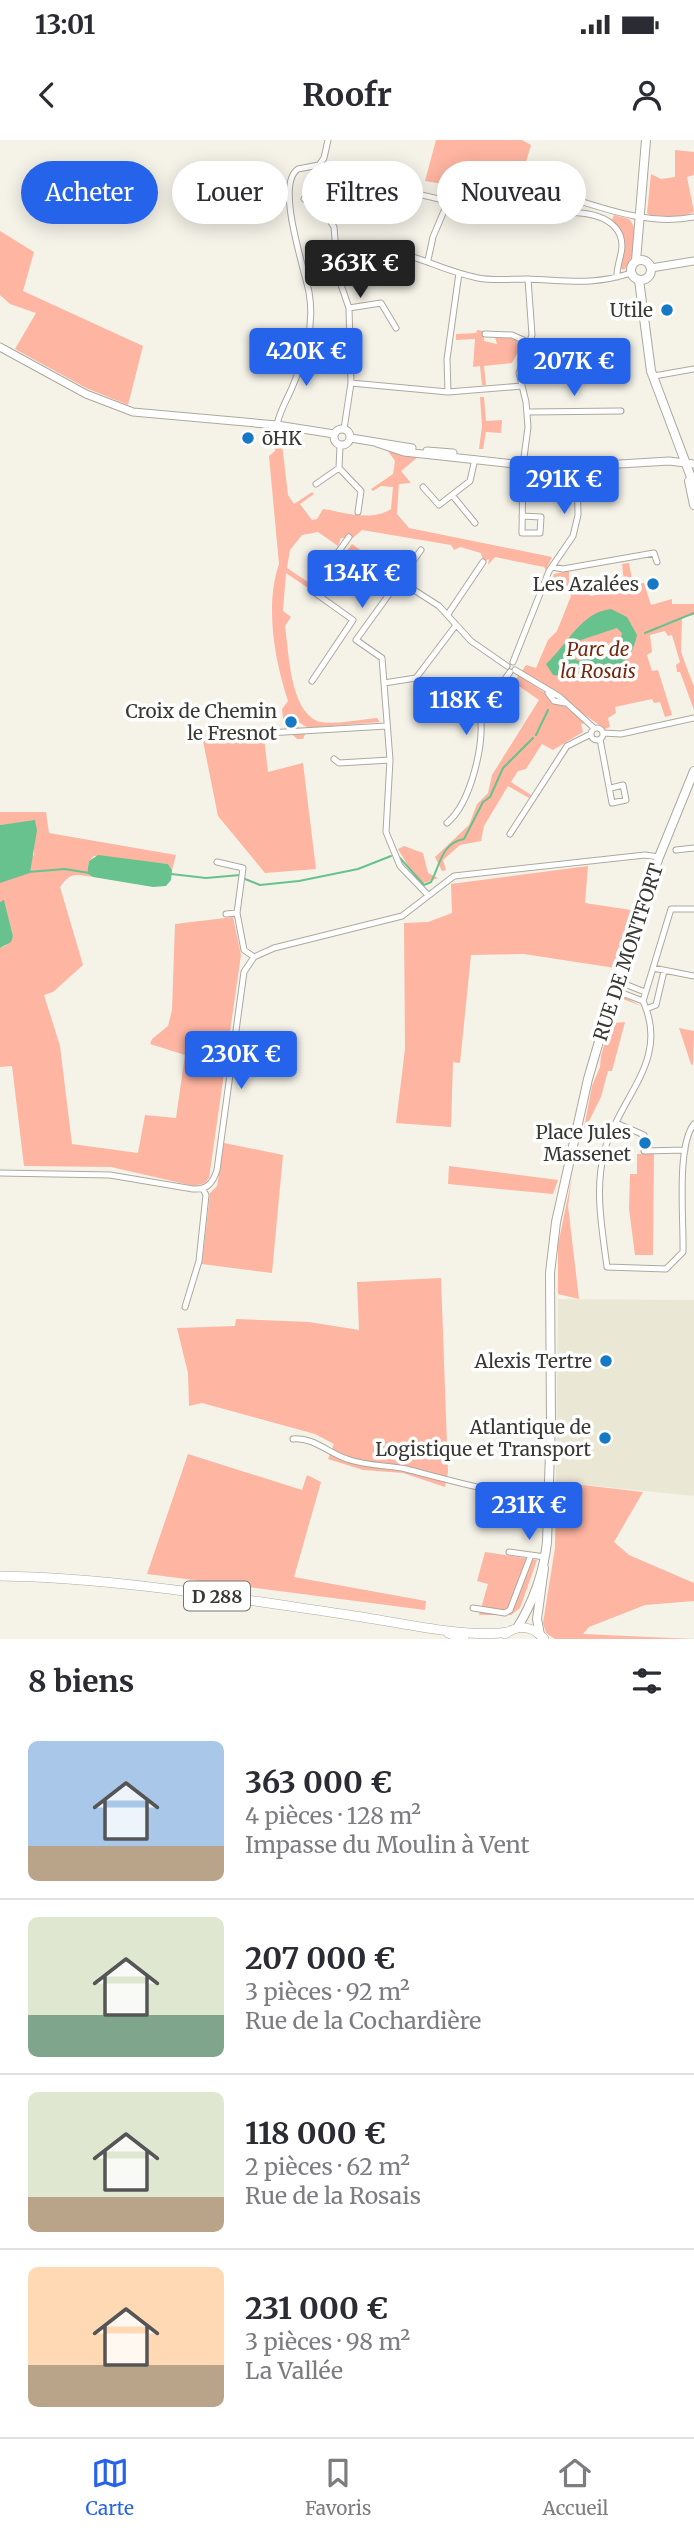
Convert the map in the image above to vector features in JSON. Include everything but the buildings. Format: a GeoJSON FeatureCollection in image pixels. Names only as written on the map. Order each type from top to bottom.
{"type":"FeatureCollection","features":[{"type":"Feature","properties":{"kind":"main road"},"geometry":{"type":"LineString","coordinates":[[642,280],[631,272],[640,261],[639,216],[646,140]]}},
{"type":"Feature","properties":{"kind":"main road"},"geometry":{"type":"LineString","coordinates":[[640,261],[651,268],[642,280],[651,371],[690,465],[694,485]]}},
{"type":"Feature","properties":{"kind":"main road"},"geometry":{"type":"LineString","coordinates":[[690,465],[694,505]]}},
{"type":"Feature","properties":{"kind":"main road","name":"RUE DE MONTFORT"},"geometry":{"type":"LineString","coordinates":[[545,1559],[551,1375],[550,1273],[556,1222],[574,1137],[616,985],[659,858],[694,771]]}},
{"type":"Feature","properties":{"kind":"main road"},"geometry":{"type":"LineString","coordinates":[[508,1633],[545,1559]]}},
{"type":"Feature","properties":{"kind":"main road"},"geometry":{"type":"LineString","coordinates":[[542,1637],[537,1619],[545,1559]]}},
{"type":"Feature","properties":{"kind":"main road","name":"D 288"},"geometry":{"type":"LineString","coordinates":[[0,1576],[131,1585],[433,1628],[508,1633]]}},
{"type":"Feature","properties":{"kind":"main road"},"geometry":{"type":"LineString","coordinates":[[433,1628],[450,1639]]}},
{"type":"Feature","properties":{"kind":"main road","name":"D 288"},"geometry":{"type":"LineString","coordinates":[[433,1628],[464,1639]]}},
{"type":"Feature","properties":{"kind":"main road"},"geometry":{"type":"LineString","coordinates":[[508,1633],[527,1628],[542,1637]]}},
{"type":"Feature","properties":{"kind":"street"},"geometry":{"type":"LineString","coordinates":[[277,425],[308,347],[310,298],[291,212],[289,189],[295,171],[319,165],[328,140]]}},
{"type":"Feature","properties":{"kind":"street"},"geometry":{"type":"LineString","coordinates":[[586,203],[639,216],[678,219],[694,217]]}},
{"type":"Feature","properties":{"kind":"street"},"geometry":{"type":"LineString","coordinates":[[607,220],[612,211]]}},
{"type":"Feature","properties":{"kind":"street"},"geometry":{"type":"LineString","coordinates":[[586,215],[607,220],[617,229],[622,241],[617,277]]}},
{"type":"Feature","properties":{"kind":"street"},"geometry":{"type":"LineString","coordinates":[[331,224],[338,256],[340,285],[349,308],[351,383],[345,429],[351,438],[404,452],[523,465],[690,465]]}},
{"type":"Feature","properties":{"kind":"street"},"geometry":{"type":"LineString","coordinates":[[428,260],[440,224]]}},
{"type":"Feature","properties":{"kind":"street"},"geometry":{"type":"LineString","coordinates":[[338,256],[382,250],[428,260],[459,273],[486,279],[582,283],[631,272]]}},
{"type":"Feature","properties":{"kind":"street"},"geometry":{"type":"LineString","coordinates":[[651,268],[694,261]]}},
{"type":"Feature","properties":{"kind":"street"},"geometry":{"type":"LineString","coordinates":[[448,392],[447,359],[459,273]]}},
{"type":"Feature","properties":{"kind":"street"},"geometry":{"type":"LineString","coordinates":[[522,516],[541,517],[541,533],[522,533],[522,516],[523,465],[528,412],[519,373],[533,329],[528,279]]}},
{"type":"Feature","properties":{"kind":"street"},"geometry":{"type":"LineString","coordinates":[[349,308],[381,303],[396,328]]}},
{"type":"Feature","properties":{"kind":"street"},"geometry":{"type":"LineString","coordinates":[[485,334],[515,336],[530,343]]}},
{"type":"Feature","properties":{"kind":"street"},"geometry":{"type":"LineString","coordinates":[[0,347],[86,394],[134,412],[277,425],[334,434],[345,429]]}},
{"type":"Feature","properties":{"kind":"street"},"geometry":{"type":"LineString","coordinates":[[521,360],[556,362]]}},
{"type":"Feature","properties":{"kind":"street"},"geometry":{"type":"LineString","coordinates":[[654,376],[694,369]]}},
{"type":"Feature","properties":{"kind":"street"},"geometry":{"type":"LineString","coordinates":[[351,383],[448,392],[522,386]]}},
{"type":"Feature","properties":{"kind":"street"},"geometry":{"type":"LineString","coordinates":[[528,412],[621,411]]}},
{"type":"Feature","properties":{"kind":"street"},"geometry":{"type":"LineString","coordinates":[[334,434],[334,441],[340,446],[346,445],[351,438]]}},
{"type":"Feature","properties":{"kind":"street"},"geometry":{"type":"LineString","coordinates":[[340,446],[339,468],[361,491],[358,512]]}},
{"type":"Feature","properties":{"kind":"street"},"geometry":{"type":"LineString","coordinates":[[423,487],[439,505],[470,481],[471,459]]}},
{"type":"Feature","properties":{"kind":"street"},"geometry":{"type":"LineString","coordinates":[[447,823],[461,807],[473,778],[481,727],[480,713],[511,667],[552,567],[573,537],[576,528],[577,466]]}},
{"type":"Feature","properties":{"kind":"street"},"geometry":{"type":"LineString","coordinates":[[316,484],[339,468]]}},
{"type":"Feature","properties":{"kind":"street"},"geometry":{"type":"LineString","coordinates":[[452,495],[475,523]]}},
{"type":"Feature","properties":{"kind":"street"},"geometry":{"type":"LineString","coordinates":[[349,537],[311,590],[364,628]]}},
{"type":"Feature","properties":{"kind":"street"},"geometry":{"type":"LineString","coordinates":[[356,640],[421,550]]}},
{"type":"Feature","properties":{"kind":"street"},"geometry":{"type":"LineString","coordinates":[[552,567],[563,569],[654,553],[657,562]]}},
{"type":"Feature","properties":{"kind":"street"},"geometry":{"type":"LineString","coordinates":[[448,614],[483,562]]}},
{"type":"Feature","properties":{"kind":"street"},"geometry":{"type":"LineString","coordinates":[[400,581],[448,614],[471,641],[565,703],[593,731],[594,739],[694,718]]}},
{"type":"Feature","properties":{"kind":"street"},"geometry":{"type":"LineString","coordinates":[[312,681],[353,620]]}},
{"type":"Feature","properties":{"kind":"street"},"geometry":{"type":"LineString","coordinates":[[384,683],[416,678],[456,625]]}},
{"type":"Feature","properties":{"kind":"street"},"geometry":{"type":"LineString","coordinates":[[345,632],[382,658],[390,760],[386,832],[400,866],[427,894]]}},
{"type":"Feature","properties":{"kind":"street"},"geometry":{"type":"LineString","coordinates":[[268,733],[387,726]]}},
{"type":"Feature","properties":{"kind":"street"},"geometry":{"type":"LineString","coordinates":[[510,834],[567,746],[600,729],[611,788]]}},
{"type":"Feature","properties":{"kind":"street"},"geometry":{"type":"LineString","coordinates":[[334,759],[339,763],[390,760]]}},
{"type":"Feature","properties":{"kind":"street"},"geometry":{"type":"LineString","coordinates":[[676,850],[694,848]]}},
{"type":"Feature","properties":{"kind":"street"},"geometry":{"type":"LineString","coordinates":[[204,1189],[214,1180],[217,1170],[244,972],[254,957],[274,947],[390,920],[408,912],[446,880],[474,872],[645,855],[659,858]]}},
{"type":"Feature","properties":{"kind":"street"},"geometry":{"type":"LineString","coordinates":[[217,862],[243,868],[237,913],[244,950],[254,957]]}},
{"type":"Feature","properties":{"kind":"street"},"geometry":{"type":"LineString","coordinates":[[694,909],[671,909],[643,1001],[653,1039],[649,1058],[605,1148],[599,1191],[607,1266],[666,1269],[683,1252],[685,1150],[687,1132],[694,1124]]}},
{"type":"Feature","properties":{"kind":"street"},"geometry":{"type":"LineString","coordinates":[[226,914],[237,913]]}},
{"type":"Feature","properties":{"kind":"street"},"geometry":{"type":"LineString","coordinates":[[653,968],[694,976]]}},
{"type":"Feature","properties":{"kind":"street"},"geometry":{"type":"LineString","coordinates":[[646,1009],[656,1005],[664,971]]}},
{"type":"Feature","properties":{"kind":"street"},"geometry":{"type":"LineString","coordinates":[[616,985],[645,992]]}},
{"type":"Feature","properties":{"kind":"street"},"geometry":{"type":"LineString","coordinates":[[616,985],[643,1001]]}},
{"type":"Feature","properties":{"kind":"street"},"geometry":{"type":"LineString","coordinates":[[616,1123],[644,1135]]}},
{"type":"Feature","properties":{"kind":"street"},"geometry":{"type":"LineString","coordinates":[[644,1151],[685,1150]]}},
{"type":"Feature","properties":{"kind":"street"},"geometry":{"type":"LineString","coordinates":[[0,1173],[99,1174],[204,1189]]}},
{"type":"Feature","properties":{"kind":"street"},"geometry":{"type":"LineString","coordinates":[[185,1307],[198,1261],[206,1195],[204,1189]]}},
{"type":"Feature","properties":{"kind":"street"},"geometry":{"type":"LineString","coordinates":[[293,1439],[304,1438],[344,1459],[402,1468],[468,1486],[548,1500]]}},
{"type":"Feature","properties":{"kind":"street"},"geometry":{"type":"LineString","coordinates":[[509,1552],[545,1559]]}},
{"type":"Feature","properties":{"kind":"street"},"geometry":{"type":"LineString","coordinates":[[473,1608],[505,1613],[510,1610],[531,1555]]}},
{"type":"Feature","properties":{"kind":"shaded area"},"geometry":{"type":"Polygon","coordinates":[[[611,609],[627,617],[637,635],[632,651],[624,661],[616,665],[586,667],[566,677],[553,675],[546,664],[575,630],[600,611],[611,609]],[[617,628],[575,642],[570,658],[580,661],[585,655],[600,655],[606,647],[620,644],[622,633],[617,628]]]}},
{"type":"Feature","properties":{"kind":"shaded area"},"geometry":{"type":"Polygon","coordinates":[[[35,820],[37,830],[30,873],[0,883],[0,825],[35,820]]]}},
{"type":"Feature","properties":{"kind":"shaded area"},"geometry":{"type":"Polygon","coordinates":[[[98,855],[168,864],[172,870],[171,880],[166,886],[153,887],[93,877],[87,873],[89,861],[98,855]]]}},
{"type":"Feature","properties":{"kind":"shaded area"},"geometry":{"type":"Polygon","coordinates":[[[4,900],[13,936],[11,942],[0,948],[0,902],[4,900]]]}},
{"type":"Feature","properties":{"kind":"shaded area"},"geometry":{"type":"Polygon","coordinates":[[[558,1299],[694,1300],[694,1496],[556,1482],[558,1299]]]}},
{"type":"Feature","properties":{"kind":"green space"},"geometry":{"type":"Polygon","coordinates":[[[436,140],[522,140],[531,145],[526,161],[437,161],[437,183],[425,181],[436,140]]]}},
{"type":"Feature","properties":{"kind":"green space"},"geometry":{"type":"Polygon","coordinates":[[[675,150],[694,152],[694,175],[687,177],[694,212],[680,217],[650,215],[647,213],[651,174],[661,179],[675,177],[675,150]]]}},
{"type":"Feature","properties":{"kind":"green space"},"geometry":{"type":"Polygon","coordinates":[[[614,215],[629,219],[635,231],[636,245],[632,259],[624,270],[620,268],[623,237],[612,220],[614,215]]]}},
{"type":"Feature","properties":{"kind":"green space"},"geometry":{"type":"Polygon","coordinates":[[[0,231],[34,252],[23,291],[143,346],[128,405],[86,388],[15,349],[36,313],[10,304],[0,295],[0,231]]]}},
{"type":"Feature","properties":{"kind":"green space"},"geometry":{"type":"Polygon","coordinates":[[[477,330],[484,331],[484,341],[497,344],[495,337],[510,336],[523,343],[512,363],[484,366],[486,385],[482,385],[480,366],[473,367],[475,339],[456,340],[456,334],[476,333],[477,330]]]}},
{"type":"Feature","properties":{"kind":"green space"},"geometry":{"type":"Polygon","coordinates":[[[480,397],[484,397],[486,421],[502,420],[501,433],[486,432],[483,449],[479,449],[482,426],[480,397]]]}},
{"type":"Feature","properties":{"kind":"green space"},"geometry":{"type":"Polygon","coordinates":[[[272,429],[296,432],[282,444],[288,495],[294,504],[312,492],[314,494],[300,504],[312,520],[317,519],[323,509],[366,516],[391,509],[393,487],[381,486],[373,491],[371,489],[393,474],[395,461],[388,451],[418,457],[401,471],[411,483],[399,484],[397,514],[409,528],[552,557],[546,570],[544,567],[495,557],[488,565],[489,559],[483,561],[481,553],[460,547],[454,550],[451,545],[362,530],[353,538],[341,538],[338,546],[318,532],[302,535],[290,550],[287,568],[311,584],[308,588],[286,573],[283,611],[291,617],[285,626],[292,680],[301,705],[308,715],[317,721],[337,723],[377,718],[380,722],[308,728],[291,717],[292,723],[306,732],[303,739],[297,739],[284,727],[282,709],[288,701],[275,650],[272,614],[279,564],[269,456],[275,451],[272,429]]]}},
{"type":"Feature","properties":{"kind":"green space"},"geometry":{"type":"Polygon","coordinates":[[[352,544],[398,577],[392,584],[346,552],[352,544]]]}},
{"type":"Feature","properties":{"kind":"green space","name":"Parc de la Rosais"},"geometry":{"type":"Polygon","coordinates":[[[629,563],[633,584],[644,583],[651,605],[672,599],[672,604],[694,604],[694,615],[682,618],[681,652],[694,687],[694,710],[680,672],[677,672],[676,665],[680,662],[672,635],[668,636],[665,631],[650,635],[652,652],[647,655],[652,671],[658,670],[672,715],[665,717],[660,702],[654,703],[652,699],[615,707],[616,713],[608,718],[610,727],[605,729],[522,671],[526,665],[536,668],[548,640],[557,631],[571,596],[561,583],[552,579],[554,574],[569,571],[569,583],[576,593],[589,592],[590,596],[625,590],[622,564],[629,563]]]}},
{"type":"Feature","properties":{"kind":"green space"},"geometry":{"type":"Polygon","coordinates":[[[519,675],[583,719],[586,723],[581,724],[583,732],[553,750],[542,744],[526,769],[518,771],[511,782],[531,795],[529,798],[508,786],[484,826],[481,841],[460,845],[443,860],[446,870],[442,871],[435,857],[469,825],[477,804],[488,793],[492,775],[539,700],[513,682],[519,675]]]}},
{"type":"Feature","properties":{"kind":"green space"},"geometry":{"type":"Polygon","coordinates":[[[263,729],[268,772],[303,763],[316,869],[265,873],[218,816],[201,731],[263,729]]]}},
{"type":"Feature","properties":{"kind":"green space"},"geometry":{"type":"Polygon","coordinates":[[[0,812],[46,812],[49,833],[176,855],[172,870],[168,864],[94,856],[89,861],[87,872],[93,877],[74,875],[60,887],[83,965],[53,992],[44,995],[60,1046],[72,1144],[138,1153],[145,1115],[176,1118],[185,1055],[150,1044],[152,1039],[168,1026],[172,1010],[175,924],[233,917],[241,955],[209,1178],[205,1183],[194,1186],[111,1167],[24,1166],[12,1066],[0,1067],[0,948],[13,936],[4,901],[0,902],[0,883],[34,855],[36,825],[35,821],[0,825],[0,812]]]}},
{"type":"Feature","properties":{"kind":"green space"},"geometry":{"type":"Polygon","coordinates":[[[404,846],[423,853],[428,873],[438,878],[424,883],[417,881],[398,849],[404,846]]]}},
{"type":"Feature","properties":{"kind":"green space"},"geometry":{"type":"Polygon","coordinates":[[[588,866],[585,903],[631,910],[615,968],[524,954],[471,955],[460,1063],[453,1062],[451,1127],[396,1123],[405,1049],[404,923],[428,922],[452,913],[451,884],[588,866]]]}},
{"type":"Feature","properties":{"kind":"green space"},"geometry":{"type":"Polygon","coordinates":[[[623,996],[641,1006],[623,999],[620,1001],[615,1023],[625,1022],[612,1071],[608,1071],[601,1097],[583,1133],[592,1086],[600,1067],[617,999],[623,996]]]}},
{"type":"Feature","properties":{"kind":"green space"},"geometry":{"type":"Polygon","coordinates":[[[679,1028],[694,1031],[693,1065],[691,1064],[679,1028]]]}},
{"type":"Feature","properties":{"kind":"green space"},"geometry":{"type":"Polygon","coordinates":[[[224,1143],[283,1155],[272,1273],[202,1264],[210,1193],[217,1186],[224,1143]]]}},
{"type":"Feature","properties":{"kind":"green space"},"geometry":{"type":"Polygon","coordinates":[[[654,1153],[653,1255],[635,1255],[629,1209],[630,1174],[637,1174],[637,1154],[654,1153]]]}},
{"type":"Feature","properties":{"kind":"green space"},"geometry":{"type":"Polygon","coordinates":[[[449,1166],[558,1180],[553,1194],[448,1184],[449,1166]]]}},
{"type":"Feature","properties":{"kind":"green space"},"geometry":{"type":"Polygon","coordinates":[[[572,1177],[568,1206],[579,1299],[558,1294],[558,1245],[572,1177]]]}},
{"type":"Feature","properties":{"kind":"green space"},"geometry":{"type":"Polygon","coordinates":[[[441,1278],[448,1472],[445,1487],[403,1473],[363,1470],[328,1459],[334,1444],[315,1434],[202,1403],[189,1406],[188,1373],[177,1328],[235,1326],[236,1319],[309,1322],[359,1330],[357,1282],[441,1278]]]}},
{"type":"Feature","properties":{"kind":"green space"},"geometry":{"type":"Polygon","coordinates":[[[188,1454],[302,1490],[307,1475],[321,1482],[294,1577],[426,1601],[425,1610],[147,1574],[188,1454]]]}},
{"type":"Feature","properties":{"kind":"green space"},"geometry":{"type":"Polygon","coordinates":[[[556,1482],[643,1492],[614,1542],[629,1555],[694,1583],[694,1601],[645,1605],[589,1627],[583,1634],[694,1639],[555,1639],[546,1633],[543,1623],[555,1548],[556,1482]]]}},
{"type":"Feature","properties":{"kind":"green space"},"geometry":{"type":"Polygon","coordinates":[[[485,1552],[537,1560],[520,1608],[511,1615],[479,1615],[488,1584],[477,1581],[485,1552]]]}},
{"type":"Feature","properties":{"kind":"waterway"},"geometry":{"type":"LineString","coordinates":[[645,633],[694,613]]}},
{"type":"Feature","properties":{"kind":"waterway"},"geometry":{"type":"LineString","coordinates":[[536,735],[548,710]]}},
{"type":"Feature","properties":{"kind":"waterway"},"geometry":{"type":"LineString","coordinates":[[400,858],[424,885],[431,882],[446,850],[456,841],[464,839],[483,802],[490,797],[503,768],[533,738]]}},
{"type":"Feature","properties":{"kind":"waterway"},"geometry":{"type":"LineString","coordinates":[[245,879],[260,885],[299,881],[358,869],[391,856]]}},
{"type":"Feature","properties":{"kind":"waterway"},"geometry":{"type":"LineString","coordinates":[[28,872],[65,869],[89,873]]}},
{"type":"Feature","properties":{"kind":"waterway"},"geometry":{"type":"LineString","coordinates":[[171,874],[206,878],[240,875]]}},
{"type":"Feature","properties":{"kind":"place","name":"Utile"},"geometry":{"type":"Point","coordinates":[667,310]}},
{"type":"Feature","properties":{"kind":"place","name":"ōHK"},"geometry":{"type":"Point","coordinates":[248,438]}},
{"type":"Feature","properties":{"kind":"place","name":"Les Azalées"},"geometry":{"type":"Point","coordinates":[653,584]}},
{"type":"Feature","properties":{"kind":"place","name":"Croix de Chemin le Fresnot"},"geometry":{"type":"Point","coordinates":[291,722]}},
{"type":"Feature","properties":{"kind":"place","name":"Place Jules Massenet"},"geometry":{"type":"Point","coordinates":[645,1143]}},
{"type":"Feature","properties":{"kind":"place","name":"Alexis Tertre"},"geometry":{"type":"Point","coordinates":[606,1361]}},
{"type":"Feature","properties":{"kind":"place","name":"Atlantique de Logistique et Transport"},"geometry":{"type":"Point","coordinates":[605,1438]}}]}
